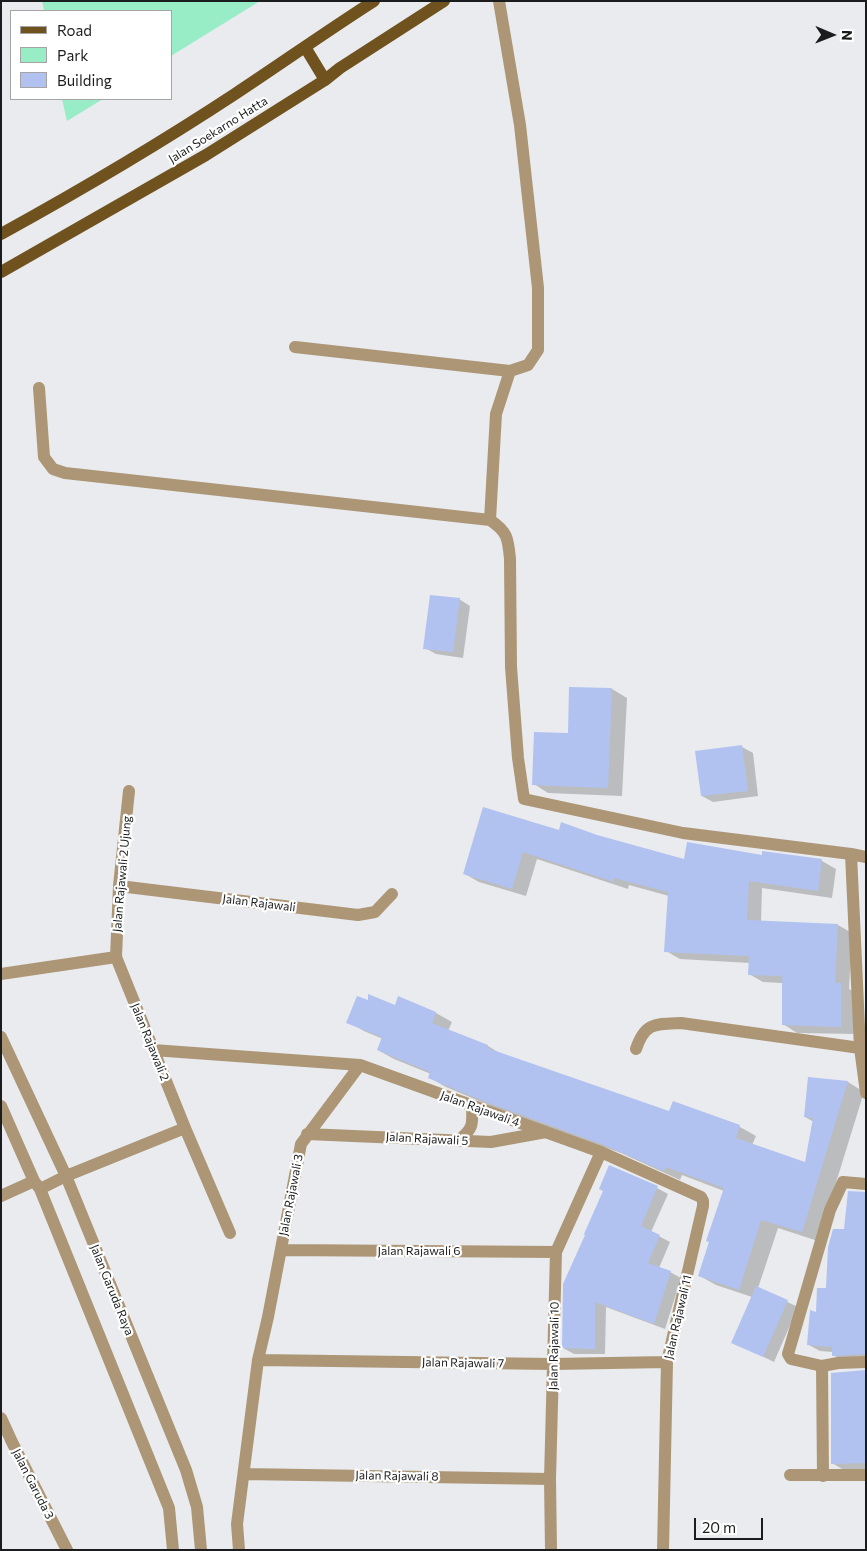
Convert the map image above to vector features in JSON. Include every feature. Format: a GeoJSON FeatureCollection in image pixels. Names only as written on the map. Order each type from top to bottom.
{"type":"FeatureCollection","features":[{"type":"Feature","properties":{"kind":"main road","name":"Jalan Soekarno Hatta"},"geometry":{"type":"LineString","coordinates":[[1,234],[134,158],[235,94],[374,1]]}},
{"type":"Feature","properties":{"kind":"main road","name":"Jalan Soekarno Hatta"},"geometry":{"type":"LineString","coordinates":[[1,272],[206,154],[325,80],[340,68],[444,1]]}},
{"type":"Feature","properties":{"kind":"main road"},"geometry":{"type":"LineString","coordinates":[[305,46],[325,80]]}},
{"type":"Feature","properties":{"kind":"street"},"geometry":{"type":"LineString","coordinates":[[296,347],[510,371],[528,365],[538,350],[538,288],[520,125],[499,1]]}},
{"type":"Feature","properties":{"kind":"street"},"geometry":{"type":"LineString","coordinates":[[490,520],[496,414],[510,371]]}},
{"type":"Feature","properties":{"kind":"street"},"geometry":{"type":"LineString","coordinates":[[39,388],[44,457],[53,469],[66,473],[490,520],[502,527],[508,542],[510,559],[510,667],[518,758],[524,799],[683,833],[866,857]]}},
{"type":"Feature","properties":{"kind":"street","name":"Jalan Rajawali 2 Ujung"},"geometry":{"type":"LineString","coordinates":[[116,957],[119,886],[129,791]]}},
{"type":"Feature","properties":{"kind":"street"},"geometry":{"type":"LineString","coordinates":[[851,854],[860,1048],[866,1093]]}},
{"type":"Feature","properties":{"kind":"street","name":"Jalan Rajawali"},"geometry":{"type":"LineString","coordinates":[[119,886],[358,915],[374,912],[392,894]]}},
{"type":"Feature","properties":{"kind":"street"},"geometry":{"type":"LineString","coordinates":[[1,974],[116,957]]}},
{"type":"Feature","properties":{"kind":"street","name":"Jalan Rajawali 2"},"geometry":{"type":"LineString","coordinates":[[116,957],[185,1128],[230,1233]]}},
{"type":"Feature","properties":{"kind":"street"},"geometry":{"type":"LineString","coordinates":[[636,1049],[641,1036],[655,1024],[681,1023],[860,1048]]}},
{"type":"Feature","properties":{"kind":"street","name":"Jalan Garuda Raya"},"geometry":{"type":"LineString","coordinates":[[1,1037],[66,1176],[186,1470],[197,1507],[201,1550]]}},
{"type":"Feature","properties":{"kind":"street"},"geometry":{"type":"LineString","coordinates":[[153,1050],[360,1065]]}},
{"type":"Feature","properties":{"kind":"street","name":"Jalan Rajawali 4"},"geometry":{"type":"LineString","coordinates":[[360,1065],[601,1152]]}},
{"type":"Feature","properties":{"kind":"street","name":"Jalan Rajawali 3"},"geometry":{"type":"LineString","coordinates":[[239,1550],[238,1524],[258,1360],[301,1144],[360,1065]]}},
{"type":"Feature","properties":{"kind":"street"},"geometry":{"type":"LineString","coordinates":[[1,1106],[37,1185],[168,1508],[173,1550]]}},
{"type":"Feature","properties":{"kind":"street"},"geometry":{"type":"LineString","coordinates":[[458,1141],[468,1133],[473,1122],[472,1106]]}},
{"type":"Feature","properties":{"kind":"street"},"geometry":{"type":"LineString","coordinates":[[1,1196],[66,1176],[185,1128]]}},
{"type":"Feature","properties":{"kind":"street","name":"Jalan Rajawali 5"},"geometry":{"type":"LineString","coordinates":[[307,1134],[491,1142],[546,1132]]}},
{"type":"Feature","properties":{"kind":"street","name":"Jalan Rajawali 10"},"geometry":{"type":"LineString","coordinates":[[551,1550],[550,1479],[556,1252],[601,1152]]}},
{"type":"Feature","properties":{"kind":"street","name":"Jalan Rajawali 11"},"geometry":{"type":"LineString","coordinates":[[601,1152],[701,1197],[703,1201],[667,1362],[663,1550]]}},
{"type":"Feature","properties":{"kind":"street"},"geometry":{"type":"LineString","coordinates":[[866,1184],[843,1182],[830,1210],[788,1354],[791,1360],[822,1366],[838,1363],[866,1362]]}},
{"type":"Feature","properties":{"kind":"street","name":"Jalan Rajawali 6"},"geometry":{"type":"LineString","coordinates":[[281,1250],[556,1252]]}},
{"type":"Feature","properties":{"kind":"street","name":"Jalan Rajawali 7"},"geometry":{"type":"LineString","coordinates":[[258,1360],[553,1364],[667,1362]]}},
{"type":"Feature","properties":{"kind":"street"},"geometry":{"type":"LineString","coordinates":[[822,1366],[823,1476]]}},
{"type":"Feature","properties":{"kind":"street","name":"Jalan Garuda 3"},"geometry":{"type":"LineString","coordinates":[[1,1418],[7,1441],[67,1550]]}},
{"type":"Feature","properties":{"kind":"street","name":"Jalan Rajawali 8"},"geometry":{"type":"LineString","coordinates":[[244,1474],[550,1479]]}},
{"type":"Feature","properties":{"kind":"street"},"geometry":{"type":"LineString","coordinates":[[790,1475],[866,1475]]}},
{"type":"Feature","properties":{"kind":"green space"},"geometry":{"type":"Polygon","coordinates":[[[42,1],[260,1],[172,55],[172,10],[44,10],[42,1]]]}},
{"type":"Feature","properties":{"kind":"green space"},"geometry":{"type":"Polygon","coordinates":[[[62,100],[101,100],[67,121],[62,100]]]}},
{"type":"Feature","properties":{"kind":"building"},"geometry":{"type":"Polygon","coordinates":[[[430,595],[460,598],[453,652],[423,649],[430,595]]]}},
{"type":"Feature","properties":{"kind":"building"},"geometry":{"type":"Polygon","coordinates":[[[569,687],[612,688],[608,788],[532,785],[534,732],[568,733],[569,687]]]}},
{"type":"Feature","properties":{"kind":"building"},"geometry":{"type":"Polygon","coordinates":[[[742,745],[748,791],[701,796],[695,751],[742,745]]]}},
{"type":"Feature","properties":{"kind":"building"},"geometry":{"type":"Polygon","coordinates":[[[483,807],[559,830],[561,822],[597,835],[684,859],[687,842],[762,855],[762,851],[822,859],[818,891],[749,881],[747,920],[838,924],[835,983],[841,983],[841,1027],[782,1025],[782,976],[748,975],[749,956],[664,952],[668,892],[614,878],[614,882],[523,852],[512,889],[463,874],[483,807]]]}},
{"type":"Feature","properties":{"kind":"building"},"geometry":{"type":"Polygon","coordinates":[[[368,994],[395,1005],[398,996],[436,1012],[432,1023],[488,1045],[487,1048],[669,1111],[673,1101],[740,1125],[736,1138],[805,1162],[813,1118],[804,1117],[808,1077],[848,1081],[802,1232],[761,1220],[739,1290],[698,1276],[709,1242],[706,1241],[724,1188],[666,1167],[664,1171],[604,1145],[481,1100],[428,1078],[430,1072],[377,1050],[382,1037],[346,1023],[357,996],[368,1000],[368,994]]]}},
{"type":"Feature","properties":{"kind":"building"},"geometry":{"type":"Polygon","coordinates":[[[609,1165],[658,1186],[641,1226],[660,1235],[648,1263],[671,1271],[654,1324],[595,1302],[595,1349],[562,1348],[563,1284],[603,1191],[599,1189],[609,1165]]]}},
{"type":"Feature","properties":{"kind":"building"},"geometry":{"type":"Polygon","coordinates":[[[848,1191],[866,1192],[866,1354],[832,1356],[832,1347],[807,1345],[810,1310],[816,1312],[817,1288],[826,1288],[828,1247],[833,1229],[844,1229],[848,1191]]]}},
{"type":"Feature","properties":{"kind":"building"},"geometry":{"type":"Polygon","coordinates":[[[756,1286],[788,1300],[763,1357],[731,1343],[756,1286]]]}},
{"type":"Feature","properties":{"kind":"building"},"geometry":{"type":"Polygon","coordinates":[[[866,1370],[866,1463],[831,1464],[831,1373],[866,1370]]]}}]}
